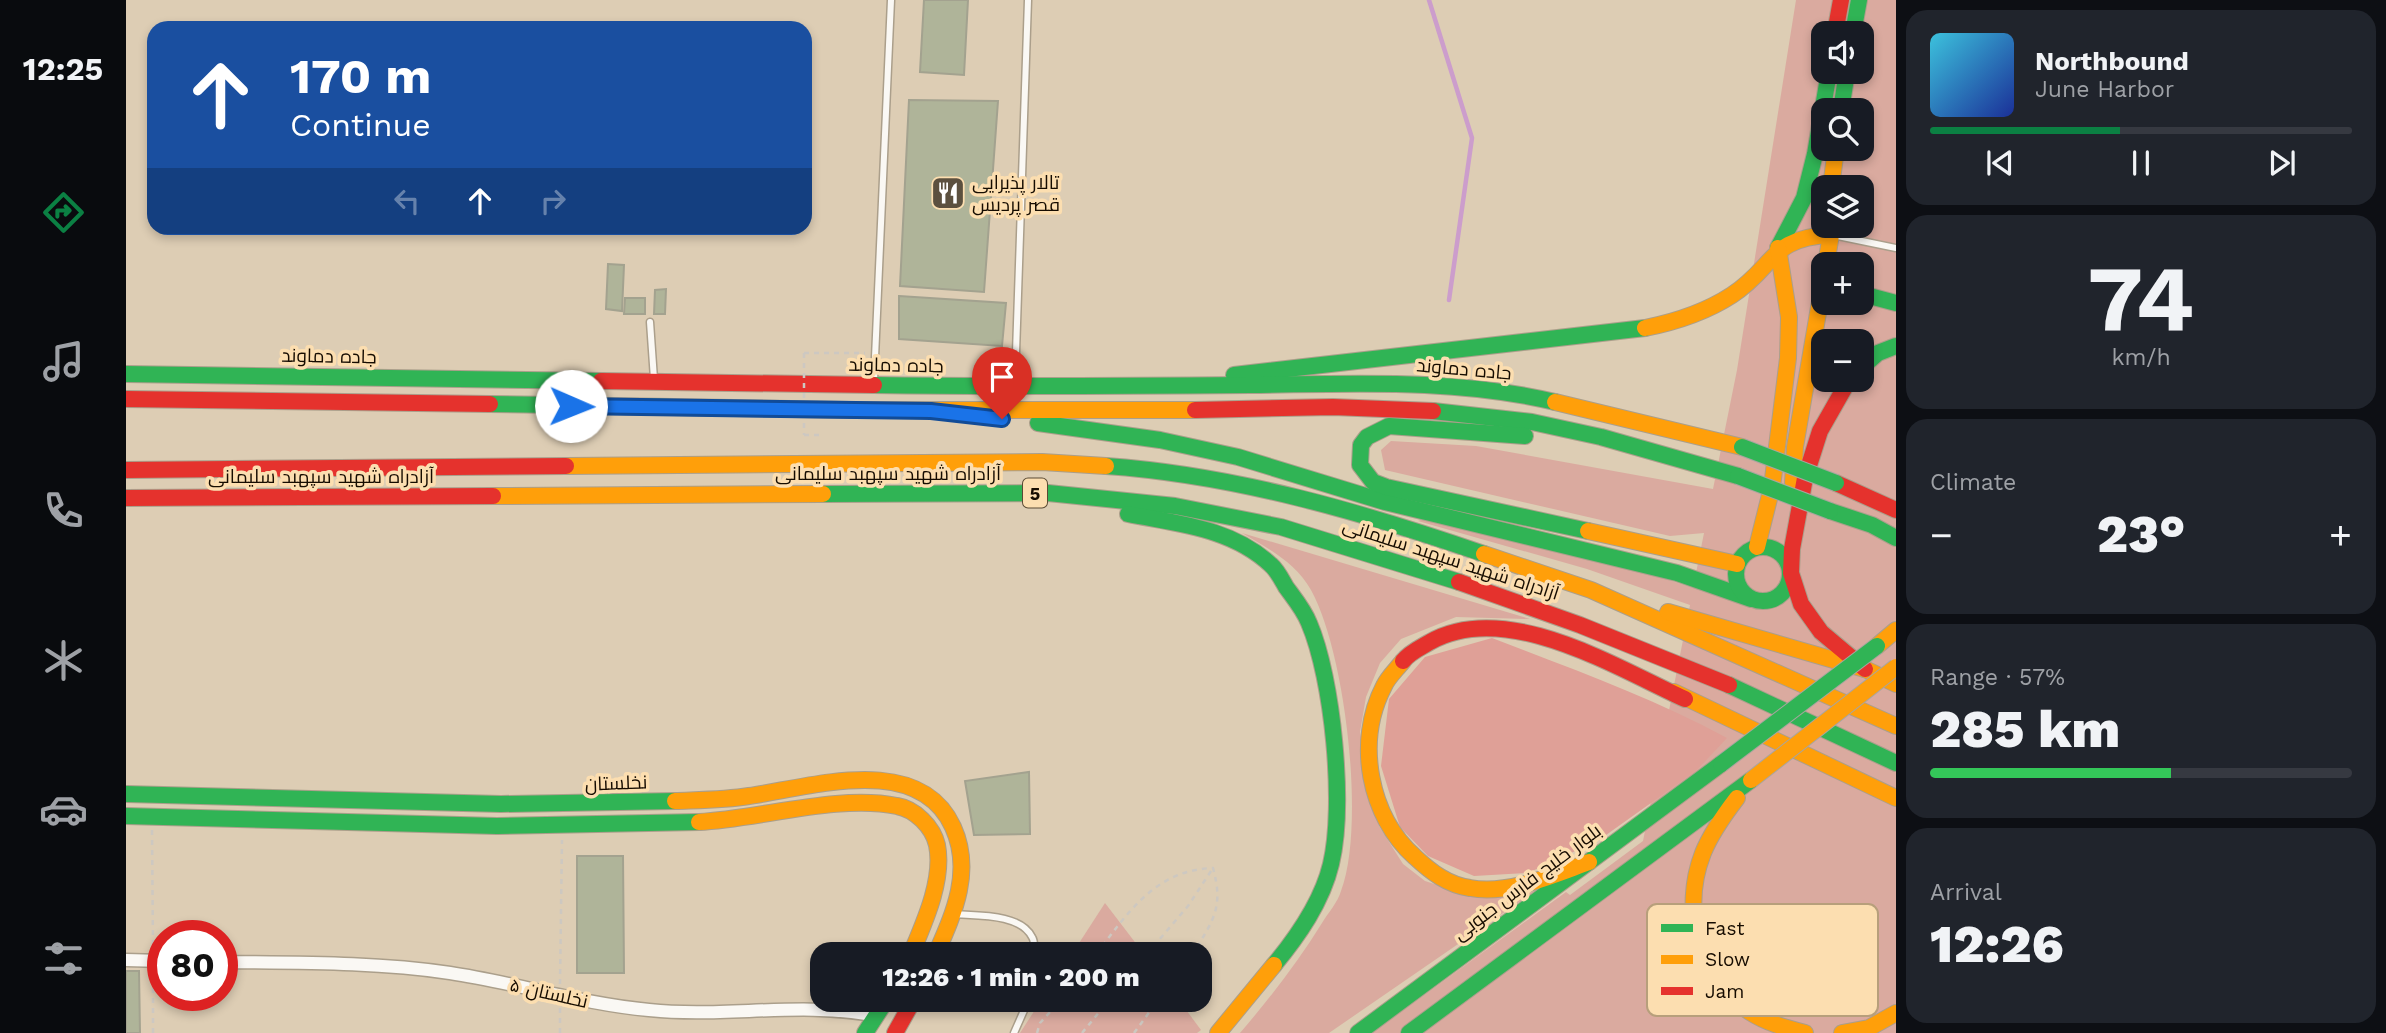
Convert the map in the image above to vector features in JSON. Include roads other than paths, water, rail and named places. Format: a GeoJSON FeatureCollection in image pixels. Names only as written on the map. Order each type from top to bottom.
{"type":"FeatureCollection","features":[{"type":"Feature","properties":{"kind":"main road"},"geometry":{"type":"LineString","coordinates":[[1837,21],[1840,2],[1858,4]]}},
{"type":"Feature","properties":{"kind":"main road"},"geometry":{"type":"LineString","coordinates":[[1150,386],[1325,363],[1622,333],[1660,326],[1701,312],[1735,293],[1777,248],[1804,198],[1827,84]]}},
{"type":"Feature","properties":{"kind":"main road"},"geometry":{"type":"LineString","coordinates":[[1777,248],[1811,235]]}},
{"type":"Feature","properties":{"kind":"main road"},"geometry":{"type":"LineString","coordinates":[[1757,547],[1768,515],[1790,356],[1788,312],[1778,271],[1777,248]]}},
{"type":"Feature","properties":{"kind":"main road"},"geometry":{"type":"LineString","coordinates":[[1874,297],[1896,303]]}},
{"type":"Feature","properties":{"kind":"main road"},"geometry":{"type":"LineString","coordinates":[[1818,315],[1795,447],[1793,488],[1783,554],[1801,604],[1821,632],[1865,669]]}},
{"type":"Feature","properties":{"kind":"main road"},"geometry":{"type":"LineString","coordinates":[[1874,357],[1896,346]]}},
{"type":"Feature","properties":{"kind":"main road","name":"جاده دماوند"},"geometry":{"type":"LineString","coordinates":[[126,374],[874,386],[1414,384],[1481,388],[1629,418],[1742,447],[1836,483],[1896,510]]}},
{"type":"Feature","properties":{"kind":"main road"},"geometry":{"type":"LineString","coordinates":[[931,411],[1073,426],[1225,454],[1385,502],[1677,573],[1762,602],[1783,594],[1789,584],[1792,550],[1805,478],[1821,431],[1842,392]]}},
{"type":"Feature","properties":{"kind":"main road"},"geometry":{"type":"LineString","coordinates":[[126,399],[931,411],[1148,411],[1333,407],[1432,411],[1531,422],[1664,454],[1738,476],[1872,526],[1896,538]]}},
{"type":"Feature","properties":{"kind":"main road"},"geometry":{"type":"LineString","coordinates":[[1664,454],[1507,433],[1389,426],[1368,434],[1361,443],[1358,455],[1365,476],[1375,484],[1737,564]]}},
{"type":"Feature","properties":{"kind":"main road","name":"آزادراه شهید سپهبد سلیمانی"},"geometry":{"type":"LineString","coordinates":[[126,470],[1028,462],[1133,468],[1294,496],[1423,533],[1591,590],[1896,726]]}},
{"type":"Feature","properties":{"kind":"main road"},"geometry":{"type":"LineString","coordinates":[[1048,493],[1124,513],[1212,530],[1246,546],[1273,566],[1309,622],[1327,687],[1335,754],[1337,818],[1331,865],[1314,909],[1283,954],[1218,1033]]}},
{"type":"Feature","properties":{"kind":"main road","name":"آزادراه شهید سپهبد سلیمانی"},"geometry":{"type":"LineString","coordinates":[[126,498],[1048,493],[1136,501],[1216,513],[1290,529],[1413,566],[1569,619],[1702,671],[1813,721],[1896,764]]}},
{"type":"Feature","properties":{"kind":"main road"},"geometry":{"type":"LineString","coordinates":[[1751,599],[1739,588],[1736,580],[1737,564],[1742,556],[1757,547],[1766,547],[1783,554]]}},
{"type":"Feature","properties":{"kind":"main road"},"geometry":{"type":"LineString","coordinates":[[1591,590],[1865,669],[1896,684]]}},
{"type":"Feature","properties":{"kind":"main road"},"geometry":{"type":"LineString","coordinates":[[1569,619],[1685,699]]}},
{"type":"Feature","properties":{"kind":"main road"},"geometry":{"type":"LineString","coordinates":[[1589,862],[1534,881],[1475,889],[1444,881],[1417,863],[1392,837],[1377,804],[1369,769],[1369,733],[1376,698],[1394,667],[1419,645],[1451,633],[1490,628],[1541,635],[1896,798]]}},
{"type":"Feature","properties":{"kind":"main road","name":"بلوار خلیج فارس جنوبی"},"geometry":{"type":"LineString","coordinates":[[1358,1033],[1721,764],[1896,630]]}},
{"type":"Feature","properties":{"kind":"main road"},"geometry":{"type":"LineString","coordinates":[[1409,1033],[1751,780],[1896,667]]}},
{"type":"Feature","properties":{"kind":"main road"},"geometry":{"type":"LineString","coordinates":[[1834,770],[1896,813]]}},
{"type":"Feature","properties":{"kind":"main road","name":"نخلستان"},"geometry":{"type":"LineString","coordinates":[[126,794],[547,806],[730,798],[863,781],[895,780],[918,789],[942,808],[957,835],[964,860],[953,915],[941,942]]}},
{"type":"Feature","properties":{"kind":"main road"},"geometry":{"type":"LineString","coordinates":[[1692,904],[1701,857],[1724,817],[1751,780]]}},
{"type":"Feature","properties":{"kind":"main road"},"geometry":{"type":"LineString","coordinates":[[126,816],[638,827],[730,820],[865,803],[893,804],[911,810],[937,844],[937,867],[916,942]]}},
{"type":"Feature","properties":{"kind":"main road"},"geometry":{"type":"LineString","coordinates":[[865,1033],[879,1012]]}},
{"type":"Feature","properties":{"kind":"main road"},"geometry":{"type":"LineString","coordinates":[[895,1033],[907,1012]]}},
{"type":"Feature","properties":{"kind":"main road"},"geometry":{"type":"LineString","coordinates":[[1842,1033],[1869,1028],[1896,1013]]}},
{"type":"Feature","properties":{"kind":"main road"},"geometry":{"type":"LineString","coordinates":[[1756,1016],[1781,1030],[1805,1033]]}},
{"type":"Feature","properties":{"kind":"street"},"geometry":{"type":"LineString","coordinates":[[126,960],[147,961]]}},
{"type":"Feature","properties":{"kind":"street","name":"نخلستان ۵"},"geometry":{"type":"LineString","coordinates":[[238,962],[342,962],[389,966],[489,980],[590,1002],[649,1010],[728,1013],[842,1009],[877,1016]]}},
{"type":"Feature","properties":{"kind":"lane"},"geometry":{"type":"LineString","coordinates":[[874,386],[891,0]]}},
{"type":"Feature","properties":{"kind":"lane"},"geometry":{"type":"LineString","coordinates":[[1015,387],[1028,0]]}},
{"type":"Feature","properties":{"kind":"lane"},"geometry":{"type":"LineString","coordinates":[[1859,238],[1896,248]]}},
{"type":"Feature","properties":{"kind":"lane"},"geometry":{"type":"LineString","coordinates":[[650,322],[654,381]]}},
{"type":"Feature","properties":{"kind":"lane"},"geometry":{"type":"LineString","coordinates":[[953,915],[1009,921],[1023,928],[1033,937],[1034,942]]}},
{"type":"Feature","properties":{"kind":"lane"},"geometry":{"type":"LineString","coordinates":[[1014,1033],[1023,1012]]}},
{"type":"Feature","properties":{"kind":"waterway"},"geometry":{"type":"LineString","coordinates":[[1429,0],[1472,138],[1449,300]]}},
{"type":"Feature","properties":{"kind":"place","name":"تالار پذیرایی قصر پردیس"},"geometry":{"type":"Point","coordinates":[948,193]}}]}
